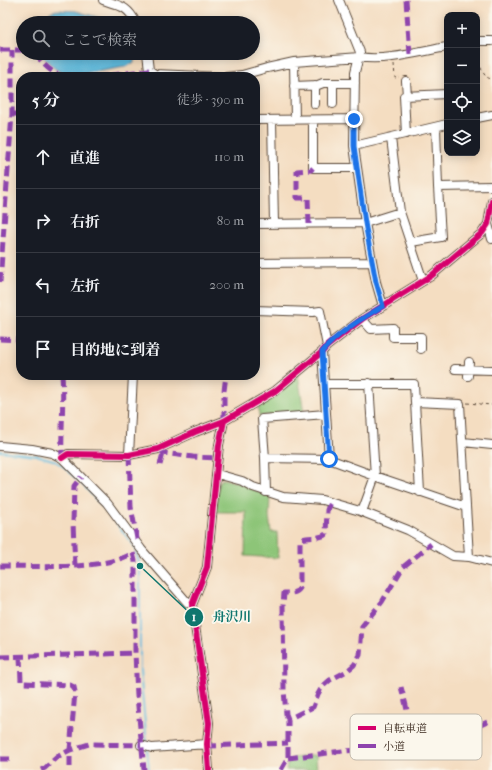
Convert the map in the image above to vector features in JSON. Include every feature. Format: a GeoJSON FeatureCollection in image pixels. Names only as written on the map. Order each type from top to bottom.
{"type":"FeatureCollection","features":[{"type":"Feature","properties":{"kind":"street"},"geometry":{"type":"LineString","coordinates":[[104,0],[125,8],[132,13],[133,16]]}},
{"type":"Feature","properties":{"kind":"street"},"geometry":{"type":"LineString","coordinates":[[339,0],[360,52],[360,57],[355,72],[354,146],[372,262],[383,306]]}},
{"type":"Feature","properties":{"kind":"street"},"geometry":{"type":"LineString","coordinates":[[480,41],[492,41]]}},
{"type":"Feature","properties":{"kind":"street"},"geometry":{"type":"LineString","coordinates":[[252,72],[294,62],[394,56],[444,48]]}},
{"type":"Feature","properties":{"kind":"street"},"geometry":{"type":"LineString","coordinates":[[148,60],[149,70],[151,72]]}},
{"type":"Feature","properties":{"kind":"street"},"geometry":{"type":"LineString","coordinates":[[294,62],[295,120]]}},
{"type":"Feature","properties":{"kind":"street"},"geometry":{"type":"LineString","coordinates":[[403,79],[407,96]]}},
{"type":"Feature","properties":{"kind":"street"},"geometry":{"type":"LineString","coordinates":[[294,86],[315,86],[323,83],[355,83]]}},
{"type":"Feature","properties":{"kind":"street"},"geometry":{"type":"LineString","coordinates":[[333,83],[333,104]]}},
{"type":"Feature","properties":{"kind":"street"},"geometry":{"type":"LineString","coordinates":[[315,86],[315,104]]}},
{"type":"Feature","properties":{"kind":"street"},"geometry":{"type":"LineString","coordinates":[[406,134],[404,96],[444,94]]}},
{"type":"Feature","properties":{"kind":"street"},"geometry":{"type":"LineString","coordinates":[[480,117],[492,115]]}},
{"type":"Feature","properties":{"kind":"street"},"geometry":{"type":"LineString","coordinates":[[260,120],[354,119]]}},
{"type":"Feature","properties":{"kind":"street"},"geometry":{"type":"LineString","coordinates":[[272,120],[274,224]]}},
{"type":"Feature","properties":{"kind":"street"},"geometry":{"type":"LineString","coordinates":[[313,120],[313,168],[357,168]]}},
{"type":"Feature","properties":{"kind":"street"},"geometry":{"type":"LineString","coordinates":[[354,146],[444,125]]}},
{"type":"Feature","properties":{"kind":"street"},"geometry":{"type":"LineString","coordinates":[[411,242],[441,237],[436,127]]}},
{"type":"Feature","properties":{"kind":"street"},"geometry":{"type":"LineString","coordinates":[[391,138],[400,212],[423,281]]}},
{"type":"Feature","properties":{"kind":"street"},"geometry":{"type":"LineString","coordinates":[[438,187],[492,186]]}},
{"type":"Feature","properties":{"kind":"street"},"geometry":{"type":"LineString","coordinates":[[492,202],[490,223],[492,239]]}},
{"type":"Feature","properties":{"kind":"street"},"geometry":{"type":"LineString","coordinates":[[260,224],[365,223],[400,212]]}},
{"type":"Feature","properties":{"kind":"street"},"geometry":{"type":"LineString","coordinates":[[62,458],[68,454],[129,455],[158,449],[224,421],[275,391],[362,319],[431,276],[462,251],[482,233],[490,223]]}},
{"type":"Feature","properties":{"kind":"street"},"geometry":{"type":"LineString","coordinates":[[260,263],[372,262]]}},
{"type":"Feature","properties":{"kind":"street"},"geometry":{"type":"LineString","coordinates":[[260,310],[320,311],[325,349],[326,414],[329,459]]}},
{"type":"Feature","properties":{"kind":"street"},"geometry":{"type":"LineString","coordinates":[[362,319],[370,329],[393,328],[393,337],[421,337],[421,349]]}},
{"type":"Feature","properties":{"kind":"street"},"geometry":{"type":"LineString","coordinates":[[455,369],[492,370]]}},
{"type":"Feature","properties":{"kind":"street"},"geometry":{"type":"LineString","coordinates":[[129,455],[133,380]]}},
{"type":"Feature","properties":{"kind":"street"},"geometry":{"type":"LineString","coordinates":[[362,512],[375,476],[369,383]]}},
{"type":"Feature","properties":{"kind":"street"},"geometry":{"type":"LineString","coordinates":[[325,384],[414,384],[420,492]]}},
{"type":"Feature","properties":{"kind":"street"},"geometry":{"type":"LineString","coordinates":[[415,402],[460,404],[469,556]]}},
{"type":"Feature","properties":{"kind":"street"},"geometry":{"type":"LineString","coordinates":[[266,492],[262,419],[326,414]]}},
{"type":"Feature","properties":{"kind":"street"},"geometry":{"type":"LineString","coordinates":[[209,770],[207,744],[210,723],[192,605],[207,567],[219,445],[224,421]]}},
{"type":"Feature","properties":{"kind":"street"},"geometry":{"type":"LineString","coordinates":[[463,442],[492,445]]}},
{"type":"Feature","properties":{"kind":"street"},"geometry":{"type":"LineString","coordinates":[[0,446],[32,448],[52,453],[62,458],[107,503],[141,549],[192,605]]}},
{"type":"Feature","properties":{"kind":"street"},"geometry":{"type":"LineString","coordinates":[[265,458],[329,459],[466,507]]}},
{"type":"Feature","properties":{"kind":"street"},"geometry":{"type":"LineString","coordinates":[[217,474],[242,481],[253,487],[282,497],[322,500],[362,512],[408,530],[453,556],[469,556],[492,563]]}},
{"type":"Feature","properties":{"kind":"street"},"geometry":{"type":"LineString","coordinates":[[141,744],[152,748],[207,744]]}},
{"type":"Feature","properties":{"kind":"path"},"geometry":{"type":"LineString","coordinates":[[394,56],[395,78],[403,79]]}},
{"type":"Feature","properties":{"kind":"path"},"geometry":{"type":"LineString","coordinates":[[480,65],[486,76],[489,79],[492,79]]}},
{"type":"Feature","properties":{"kind":"path"},"geometry":{"type":"LineString","coordinates":[[460,404],[462,402],[492,405]]}},
{"type":"Feature","properties":{"kind":"green space"},"geometry":{"type":"Polygon","coordinates":[[[298,374],[304,413],[259,416],[258,403],[298,374]]]}},
{"type":"Feature","properties":{"kind":"green space"},"geometry":{"type":"Polygon","coordinates":[[[223,479],[239,483],[270,497],[269,516],[271,532],[277,532],[278,558],[245,556],[246,512],[215,512],[219,481],[223,479]]]}},
{"type":"Feature","properties":{"kind":"green space"},"geometry":{"type":"Polygon","coordinates":[[[316,755],[317,770],[286,770],[287,765],[293,758],[316,755]]]}},
{"type":"Feature","properties":{"kind":"water"},"geometry":{"type":"Polygon","coordinates":[[[57,10],[76,11],[94,16],[49,16],[50,12],[57,10]]]}},
{"type":"Feature","properties":{"kind":"water"},"geometry":{"type":"Polygon","coordinates":[[[46,60],[134,60],[134,63],[125,67],[96,72],[60,72],[46,60]]]}},
{"type":"Feature","properties":{"kind":"waterway"},"geometry":{"type":"LineString","coordinates":[[0,451],[36,455],[53,460],[63,466],[86,488],[111,516],[135,548],[140,566],[140,671],[147,745]]}},
{"type":"Feature","properties":{"kind":"waterway"},"geometry":{"type":"LineString","coordinates":[[147,749],[149,770]]}},
{"type":"Feature","properties":{"kind":"marked path"},"geometry":{"type":"LineString","coordinates":[[406,0],[410,54]]}},
{"type":"Feature","properties":{"kind":"marked path"},"geometry":{"type":"LineString","coordinates":[[0,50],[16,50]]}},
{"type":"Feature","properties":{"kind":"marked path"},"geometry":{"type":"LineString","coordinates":[[0,282],[12,114],[12,50]]}},
{"type":"Feature","properties":{"kind":"marked path"},"geometry":{"type":"LineString","coordinates":[[40,60],[53,72]]}},
{"type":"Feature","properties":{"kind":"marked path"},"geometry":{"type":"LineString","coordinates":[[134,72],[149,70]]}},
{"type":"Feature","properties":{"kind":"marked path"},"geometry":{"type":"LineString","coordinates":[[309,224],[308,198],[297,198],[297,171],[311,170],[313,168]]}},
{"type":"Feature","properties":{"kind":"marked path"},"geometry":{"type":"LineString","coordinates":[[0,339],[16,340]]}},
{"type":"Feature","properties":{"kind":"marked path"},"geometry":{"type":"LineString","coordinates":[[62,380],[62,458]]}},
{"type":"Feature","properties":{"kind":"marked path"},"geometry":{"type":"LineString","coordinates":[[224,421],[225,380]]}},
{"type":"Feature","properties":{"kind":"marked path"},"geometry":{"type":"LineString","coordinates":[[161,448],[163,453],[193,457],[218,458]]}},
{"type":"Feature","properties":{"kind":"marked path"},"geometry":{"type":"LineString","coordinates":[[160,465],[163,453]]}},
{"type":"Feature","properties":{"kind":"marked path"},"geometry":{"type":"LineString","coordinates":[[129,455],[131,507],[138,544]]}},
{"type":"Feature","properties":{"kind":"marked path"},"geometry":{"type":"LineString","coordinates":[[75,566],[73,523],[74,486],[81,477]]}},
{"type":"Feature","properties":{"kind":"marked path"},"geometry":{"type":"LineString","coordinates":[[288,719],[286,714],[284,690],[284,593],[295,592],[300,588],[300,540],[320,537],[326,534],[327,510],[330,502]]}},
{"type":"Feature","properties":{"kind":"marked path"},"geometry":{"type":"LineString","coordinates":[[281,770],[288,758],[288,719],[313,707],[322,687],[330,680],[347,671],[354,665],[360,655],[362,626],[382,602],[403,567],[431,544]]}},
{"type":"Feature","properties":{"kind":"marked path"},"geometry":{"type":"LineString","coordinates":[[0,566],[50,567],[87,565],[120,559],[133,553],[135,561],[135,653],[137,696],[144,770]]}},
{"type":"Feature","properties":{"kind":"marked path"},"geometry":{"type":"LineString","coordinates":[[0,657],[135,653]]}},
{"type":"Feature","properties":{"kind":"marked path"},"geometry":{"type":"LineString","coordinates":[[20,656],[22,683],[70,685],[74,687],[75,692],[70,750],[70,770]]}},
{"type":"Feature","properties":{"kind":"marked path"},"geometry":{"type":"LineString","coordinates":[[401,687],[408,714]]}},
{"type":"Feature","properties":{"kind":"marked path"},"geometry":{"type":"LineString","coordinates":[[482,724],[492,720]]}},
{"type":"Feature","properties":{"kind":"marked path"},"geometry":{"type":"LineString","coordinates":[[207,746],[288,743]]}},
{"type":"Feature","properties":{"kind":"marked path"},"geometry":{"type":"LineString","coordinates":[[41,770],[57,757],[70,750],[89,744],[141,745]]}},
{"type":"Feature","properties":{"kind":"marked path"},"geometry":{"type":"LineString","coordinates":[[288,758],[350,751]]}},
{"type":"Feature","properties":{"kind":"marked path"},"geometry":{"type":"LineString","coordinates":[[0,759],[10,759]]}},
{"type":"Feature","properties":{"kind":"cycle path"},"geometry":{"type":"LineString","coordinates":[[62,458],[68,454],[129,455],[158,449],[224,421],[275,391],[322,352],[327,346],[362,319],[431,276],[482,233],[488,224],[492,201]]}},
{"type":"Feature","properties":{"kind":"cycle path"},"geometry":{"type":"LineString","coordinates":[[209,770],[207,744],[209,723],[192,605],[207,567],[219,445],[224,421]]}},
{"type":"Feature","properties":{"kind":"place","name":"舟沢川"},"geometry":{"type":"Point","coordinates":[140,566]}},
{"type":"Feature","properties":{"kind":"route"},"geometry":{"type":"LineString","coordinates":[[329,459],[322,352],[327,346],[362,319],[383,306],[376,282],[365,223],[354,146],[354,119]]}}]}
